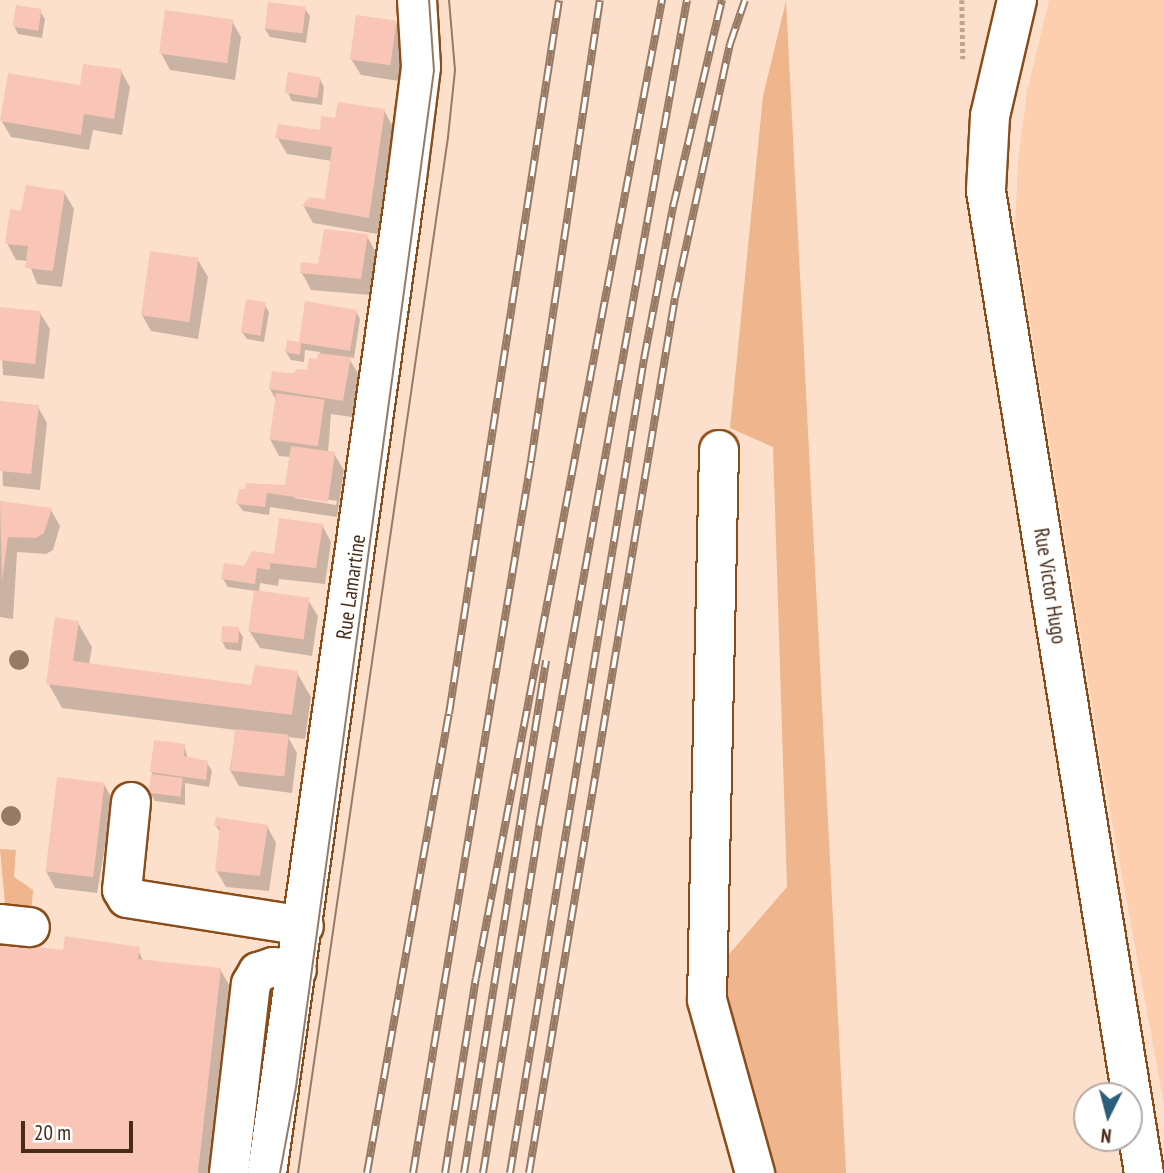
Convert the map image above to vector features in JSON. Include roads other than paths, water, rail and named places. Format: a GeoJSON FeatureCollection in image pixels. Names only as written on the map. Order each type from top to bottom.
{"type":"FeatureCollection","features":[{"type":"Feature","properties":{"kind":"street","name":"Rue Lamartine"},"geometry":{"type":"LineString","coordinates":[[267,1173],[304,926],[421,67],[417,0]]}},
{"type":"Feature","properties":{"kind":"street","name":"Rue Victor Hugo"},"geometry":{"type":"LineString","coordinates":[[1017,0],[990,116],[986,191],[1144,1173]]}},
{"type":"Feature","properties":{"kind":"street"},"geometry":{"type":"LineString","coordinates":[[719,450],[707,1000],[755,1173]]}},
{"type":"Feature","properties":{"kind":"street"},"geometry":{"type":"LineString","coordinates":[[131,802],[122,890],[127,898],[304,926]]}},
{"type":"Feature","properties":{"kind":"street"},"geometry":{"type":"LineString","coordinates":[[229,1173],[251,984],[258,972],[273,967],[297,970]]}},
{"type":"Feature","properties":{"kind":"tram line"},"geometry":{"type":"LineString","coordinates":[[280,1173],[296,1087],[434,71],[429,0]]}},
{"type":"Feature","properties":{"kind":"tram line"},"geometry":{"type":"LineString","coordinates":[[298,1173],[448,137],[455,70],[449,0]]}},
{"type":"Feature","properties":{"kind":"railway"},"geometry":{"type":"LineString","coordinates":[[367,1173],[449,714],[559,0]]}},
{"type":"Feature","properties":{"kind":"railway"},"geometry":{"type":"LineString","coordinates":[[413,1173],[531,461],[600,0]]}},
{"type":"Feature","properties":{"kind":"railway"},"geometry":{"type":"LineString","coordinates":[[445,1173],[476,978],[662,0]]}},
{"type":"Feature","properties":{"kind":"railway"},"geometry":{"type":"LineString","coordinates":[[483,1173],[540,821],[687,0]]}},
{"type":"Feature","properties":{"kind":"railway"},"geometry":{"type":"LineString","coordinates":[[510,1173],[644,359],[673,207],[722,0]]}},
{"type":"Feature","properties":{"kind":"railway"},"geometry":{"type":"LineString","coordinates":[[529,1173],[675,298],[730,44],[745,0]]}},
{"type":"Feature","properties":{"kind":"railway"},"geometry":{"type":"LineString","coordinates":[[464,1173],[546,661]]}}]}
